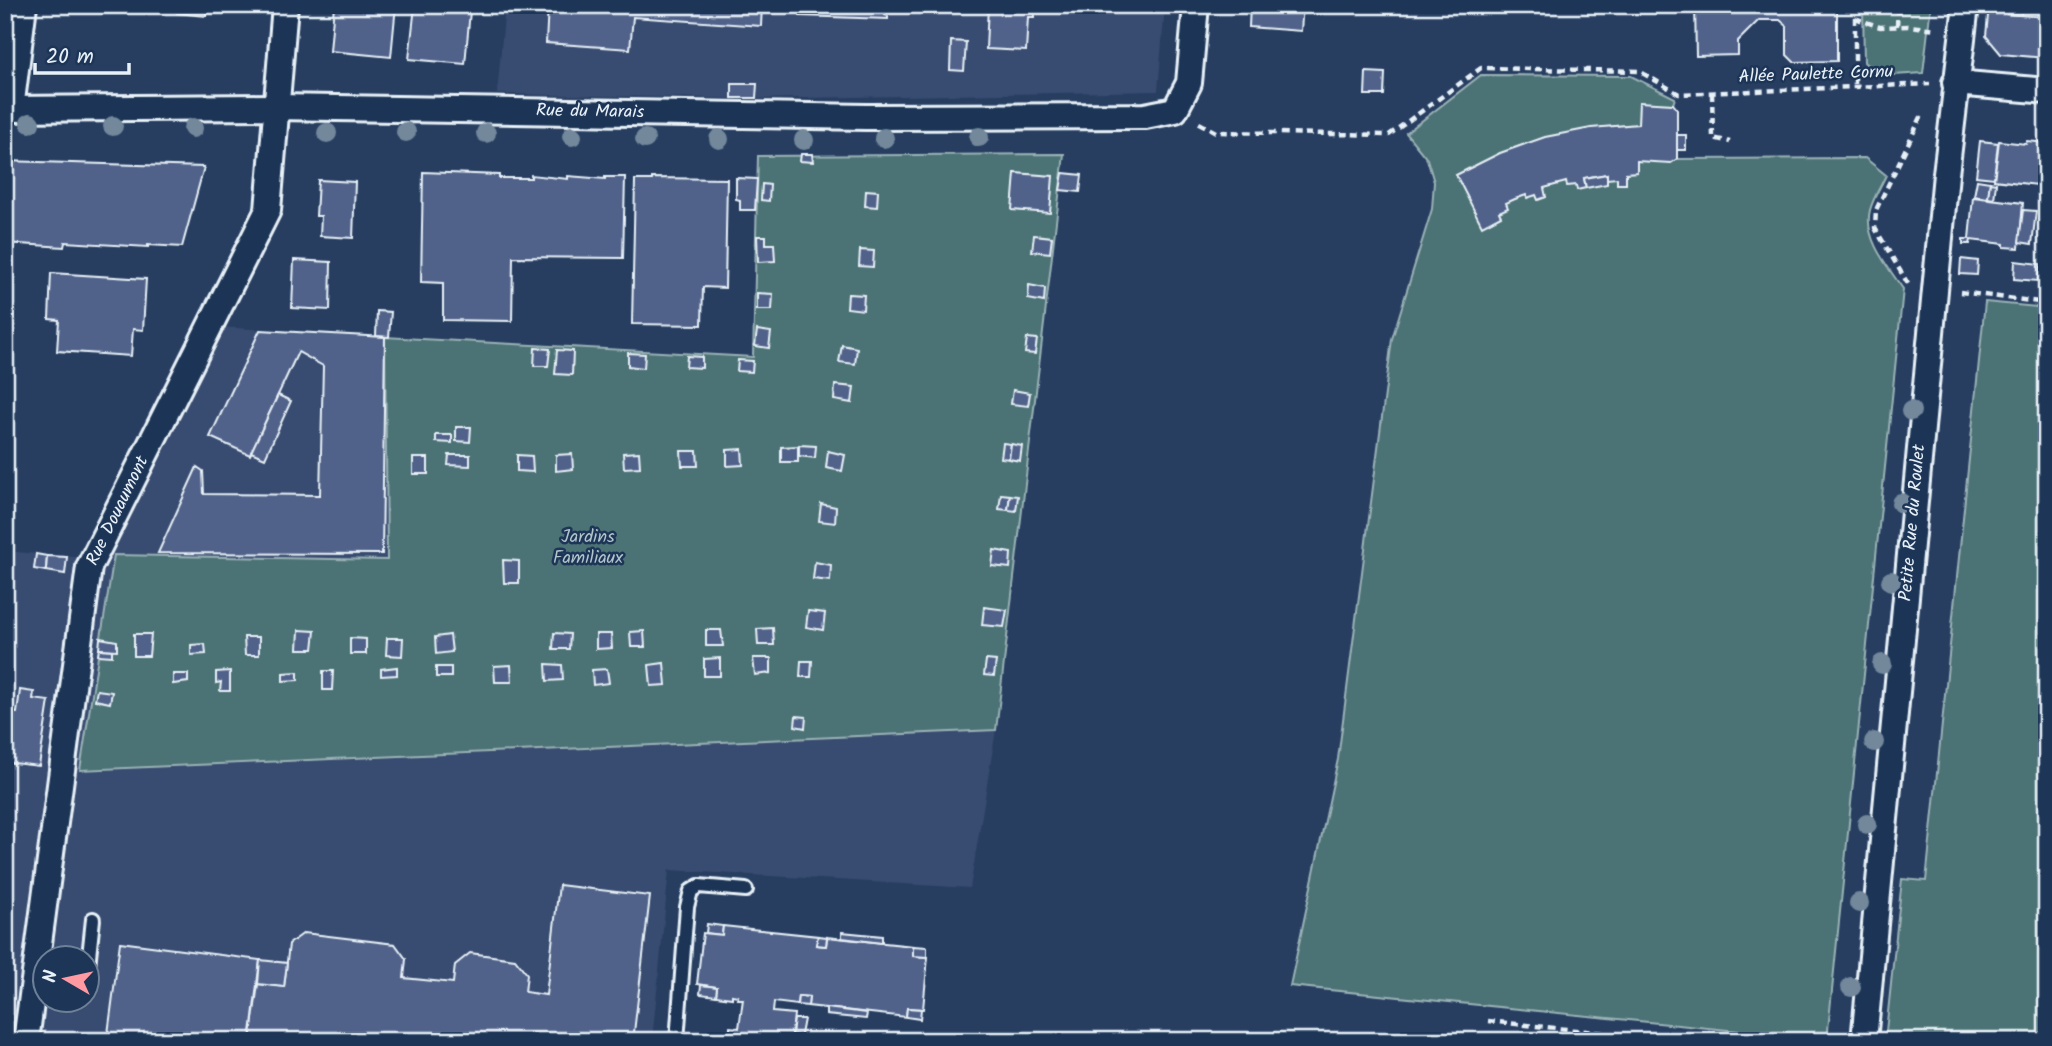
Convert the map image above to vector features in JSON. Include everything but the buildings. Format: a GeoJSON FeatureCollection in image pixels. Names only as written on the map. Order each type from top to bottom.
{"type":"FeatureCollection","features":[{"type":"Feature","properties":{"kind":"street"},"geometry":{"type":"LineString","coordinates":[[8,108],[24,5]]}},
{"type":"Feature","properties":{"kind":"street","name":"Rue Douaumont"},"geometry":{"type":"LineString","coordinates":[[43,944],[89,566],[268,210],[285,5]]}},
{"type":"Feature","properties":{"kind":"street"},"geometry":{"type":"LineString","coordinates":[[1175,110],[1189,83],[1196,5]]}},
{"type":"Feature","properties":{"kind":"street","name":"Petite Rue du Roulet"},"geometry":{"type":"LineString","coordinates":[[1864,1041],[1955,83],[1966,5]]}},
{"type":"Feature","properties":{"kind":"street"},"geometry":{"type":"LineString","coordinates":[[1955,83],[2047,91]]}},
{"type":"Feature","properties":{"kind":"street","name":"Rue du Marais"},"geometry":{"type":"LineString","coordinates":[[8,108],[276,107],[866,117],[1145,116],[1175,110]]}},
{"type":"Feature","properties":{"kind":"street","name":"Rue Douaumont"},"geometry":{"type":"LineString","coordinates":[[26,1041],[32,1008]]}},
{"type":"Feature","properties":{"kind":"lane"},"geometry":{"type":"LineString","coordinates":[[677,1041],[687,907],[691,891],[699,886],[746,890]]}},
{"type":"Feature","properties":{"kind":"lane"},"geometry":{"type":"LineString","coordinates":[[90,944],[93,919]]}},
{"type":"Feature","properties":{"kind":"path"},"geometry":{"type":"LineString","coordinates":[[1855,5],[1855,87]]}},
{"type":"Feature","properties":{"kind":"path"},"geometry":{"type":"LineString","coordinates":[[1897,26],[1898,5]]}},
{"type":"Feature","properties":{"kind":"path"},"geometry":{"type":"LineString","coordinates":[[1855,18],[1880,27],[1936,29]]}},
{"type":"Feature","properties":{"kind":"path","name":"Allée Paulette Cornu"},"geometry":{"type":"LineString","coordinates":[[1175,110],[1216,132],[1389,135],[1481,68],[1639,71],[1679,94],[1955,83]]}},
{"type":"Feature","properties":{"kind":"path"},"geometry":{"type":"LineString","coordinates":[[1712,93],[1713,138],[1730,142]]}},
{"type":"Feature","properties":{"kind":"path"},"geometry":{"type":"LineString","coordinates":[[1488,1021],[1682,1041]]}},
{"type":"Feature","properties":{"kind":"path"},"geometry":{"type":"LineString","coordinates":[[1581,1041],[1582,1031]]}},
{"type":"Feature","properties":{"kind":"shaded area"},"geometry":{"type":"Polygon","coordinates":[[[505,5],[1165,5],[1158,91],[755,99],[497,94],[505,5]]]}},
{"type":"Feature","properties":{"kind":"shaded area"},"geometry":{"type":"Polygon","coordinates":[[[203,326],[385,337],[387,561],[114,555],[80,770],[996,730],[970,888],[669,870],[652,1041],[5,1041],[5,551],[96,559],[203,326]]]}},
{"type":"Feature","properties":{"kind":"green space"},"geometry":{"type":"Polygon","coordinates":[[[1863,5],[1931,5],[1923,73],[1879,76],[1864,62],[1863,5]]]}},
{"type":"Feature","properties":{"kind":"green space"},"geometry":{"type":"Polygon","coordinates":[[[1481,75],[1631,76],[1675,98],[1673,104],[1677,135],[1686,135],[1686,150],[1677,150],[1677,159],[1865,158],[1886,175],[1870,210],[1870,231],[1878,252],[1903,289],[1827,1040],[1290,986],[1338,759],[1392,339],[1432,209],[1434,182],[1427,159],[1406,133],[1481,75]]]}},
{"type":"Feature","properties":{"kind":"green space","name":"Jardins Familiaux"},"geometry":{"type":"Polygon","coordinates":[[[1064,154],[996,730],[80,770],[114,555],[387,560],[385,337],[753,357],[758,156],[1064,154]]]}},
{"type":"Feature","properties":{"kind":"green space"},"geometry":{"type":"Polygon","coordinates":[[[1985,302],[2047,308],[2047,1041],[1885,1041],[1902,879],[1926,881],[1985,302]]]}}]}
